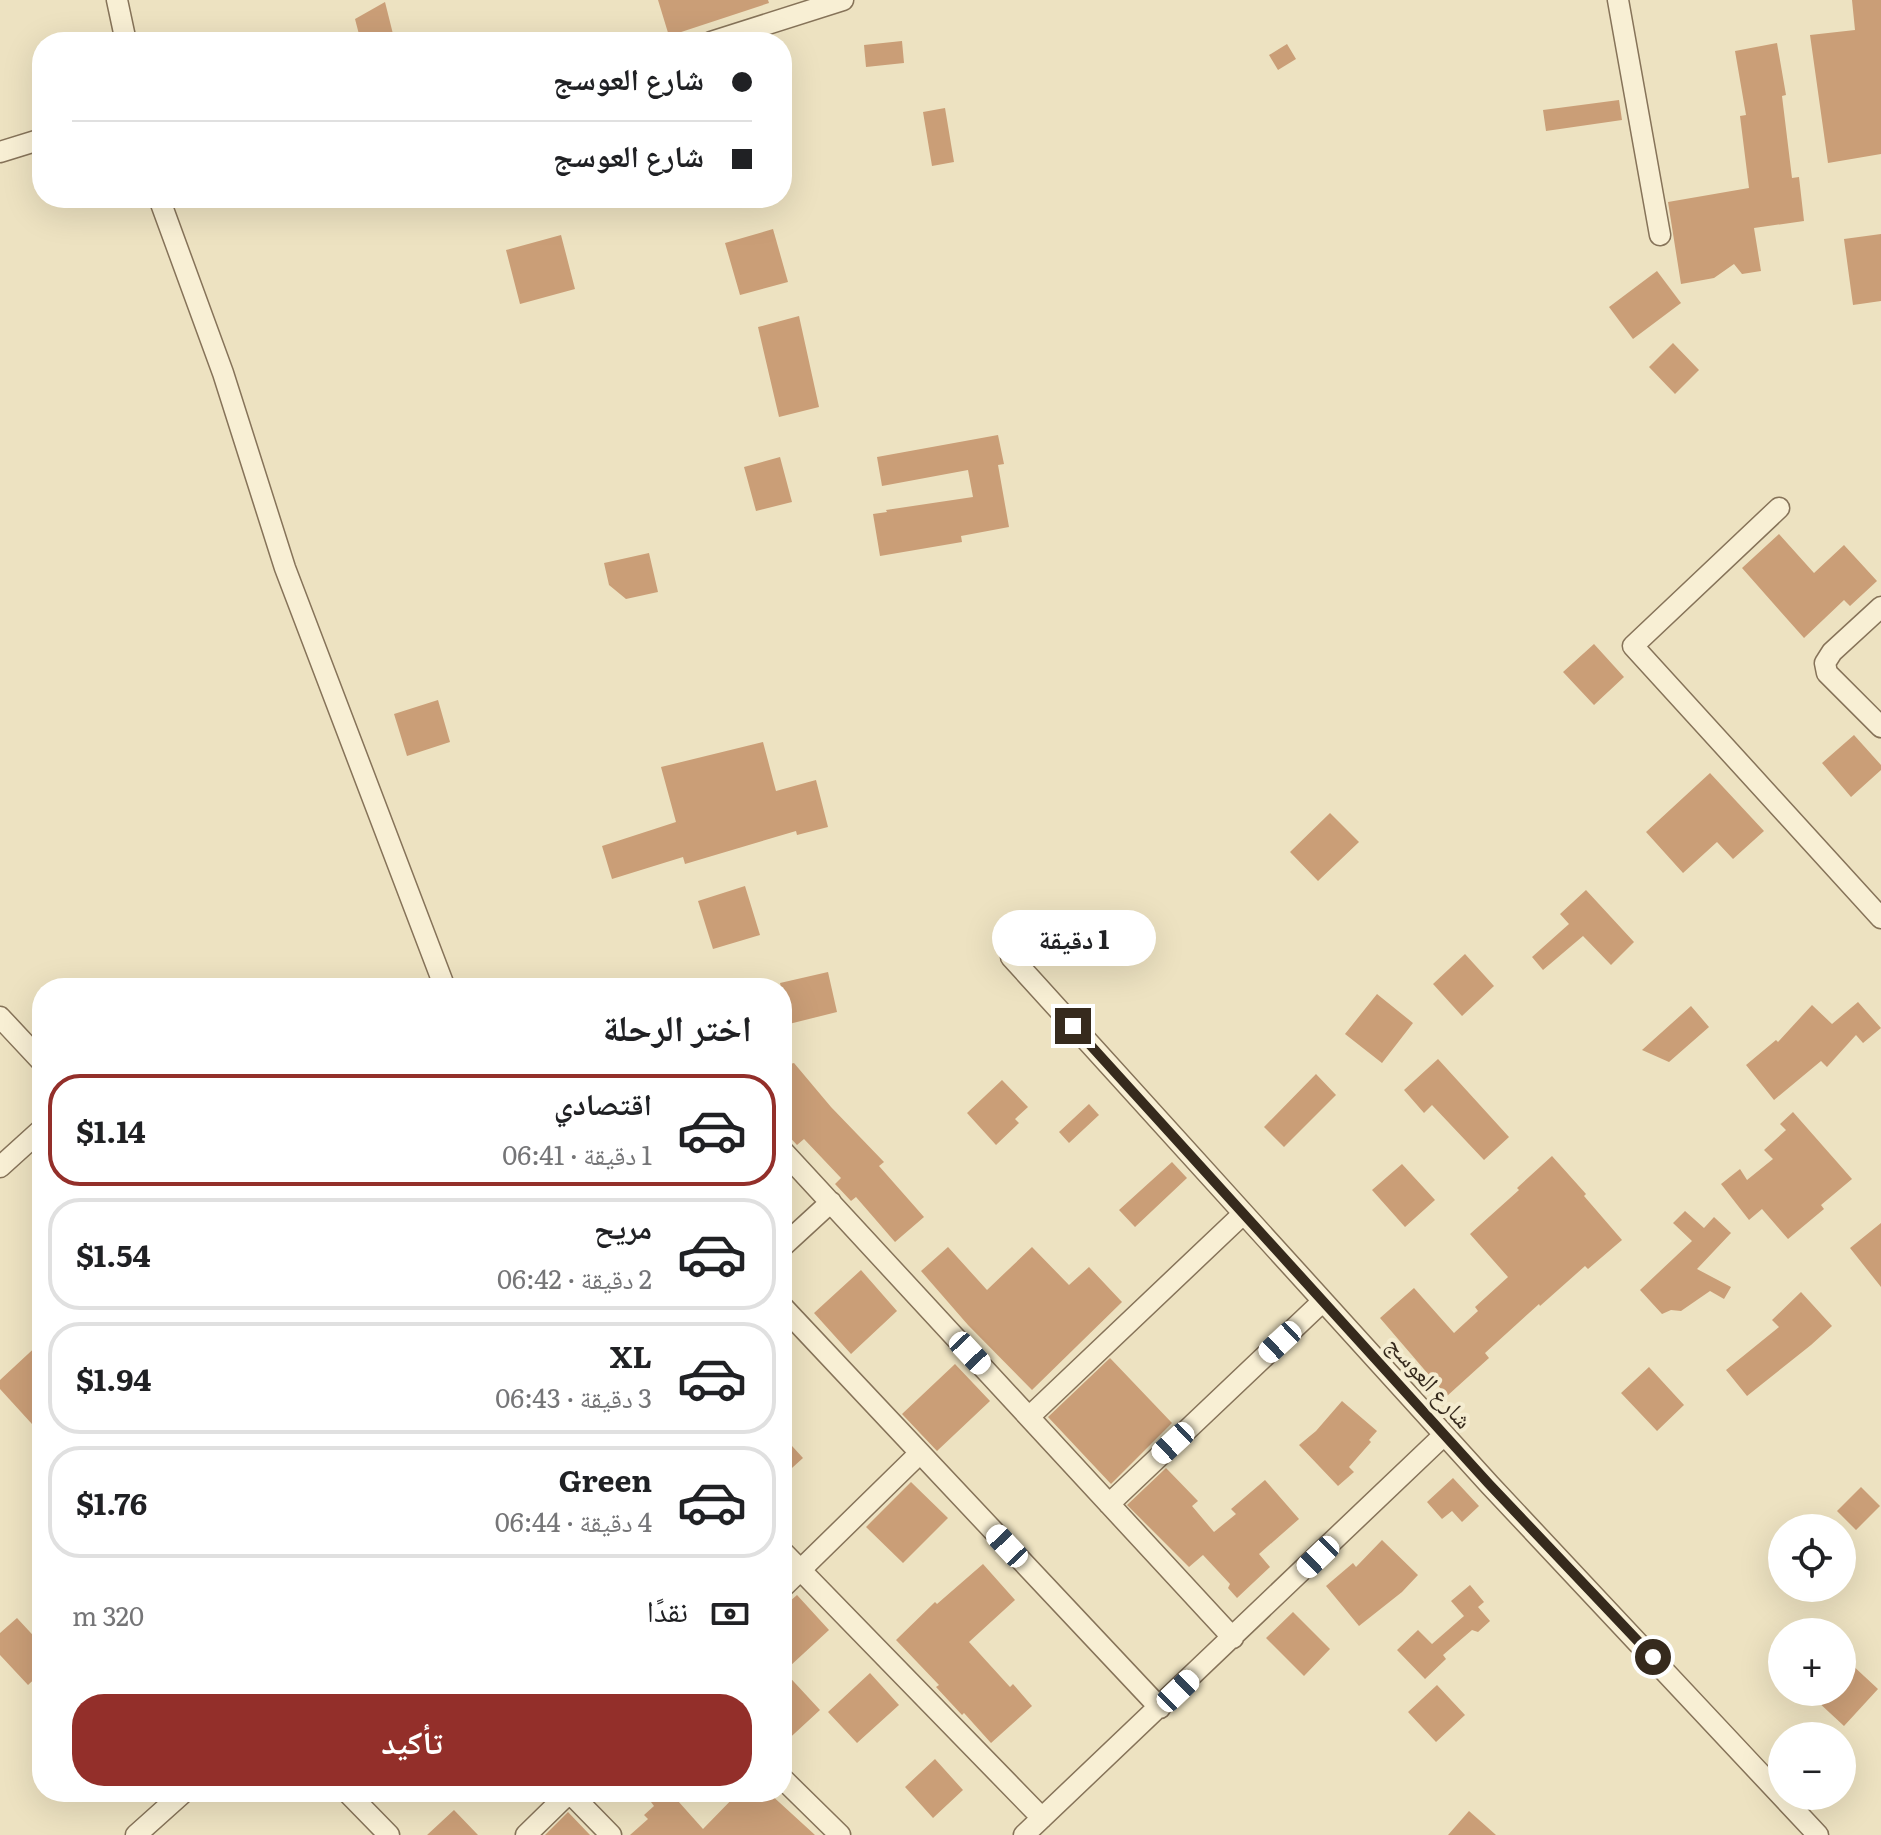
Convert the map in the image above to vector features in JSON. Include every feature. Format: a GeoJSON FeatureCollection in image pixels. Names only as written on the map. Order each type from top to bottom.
{"type":"FeatureCollection","features":[{"type":"Feature","properties":{"kind":"street"},"geometry":{"type":"LineString","coordinates":[[117,0],[124,32]]}},
{"type":"Feature","properties":{"kind":"street"},"geometry":{"type":"LineString","coordinates":[[739,32],[817,4],[843,0]]}},
{"type":"Feature","properties":{"kind":"street"},"geometry":{"type":"LineString","coordinates":[[1618,0],[1660,235]]}},
{"type":"Feature","properties":{"kind":"street"},"geometry":{"type":"LineString","coordinates":[[0,152],[32,142]]}},
{"type":"Feature","properties":{"kind":"street"},"geometry":{"type":"LineString","coordinates":[[163,208],[223,373],[285,568],[441,978]]}},
{"type":"Feature","properties":{"kind":"street"},"geometry":{"type":"LineString","coordinates":[[1779,508],[1633,646],[1881,918]]}},
{"type":"Feature","properties":{"kind":"street"},"geometry":{"type":"LineString","coordinates":[[1881,607],[1832,652],[1825,663],[1827,673],[1881,727]]}},
{"type":"Feature","properties":{"kind":"street","name":"شارع العوسج"},"geometry":{"type":"LineString","coordinates":[[1011,957],[1444,1435],[1818,1835]]}},
{"type":"Feature","properties":{"kind":"street"},"geometry":{"type":"LineString","coordinates":[[0,1017],[32,1051]]}},
{"type":"Feature","properties":{"kind":"street"},"geometry":{"type":"LineString","coordinates":[[0,1167],[32,1138]]}},
{"type":"Feature","properties":{"kind":"street"},"geometry":{"type":"LineString","coordinates":[[792,1161],[1233,1638]]}},
{"type":"Feature","properties":{"kind":"street"},"geometry":{"type":"LineString","coordinates":[[792,1238],[831,1202]]}},
{"type":"Feature","properties":{"kind":"street"},"geometry":{"type":"LineString","coordinates":[[1029,1417],[1243,1214]]}},
{"type":"Feature","properties":{"kind":"street"},"geometry":{"type":"LineString","coordinates":[[1109,1504],[1323,1301]]}},
{"type":"Feature","properties":{"kind":"street"},"geometry":{"type":"LineString","coordinates":[[792,1317],[1160,1708]]}},
{"type":"Feature","properties":{"kind":"street"},"geometry":{"type":"LineString","coordinates":[[1024,1835],[1444,1435]]}},
{"type":"Feature","properties":{"kind":"street"},"geometry":{"type":"LineString","coordinates":[[792,1578],[920,1453]]}},
{"type":"Feature","properties":{"kind":"street"},"geometry":{"type":"LineString","coordinates":[[792,1562],[1042,1818]]}},
{"type":"Feature","properties":{"kind":"street"},"geometry":{"type":"LineString","coordinates":[[792,1788],[840,1835]]}},
{"type":"Feature","properties":{"kind":"street"},"geometry":{"type":"LineString","coordinates":[[150,1831],[175,1802]]}},
{"type":"Feature","properties":{"kind":"street"},"geometry":{"type":"LineString","coordinates":[[357,1802],[389,1835]]}},
{"type":"Feature","properties":{"kind":"street"},"geometry":{"type":"LineString","coordinates":[[526,1835],[560,1802]]}},
{"type":"Feature","properties":{"kind":"street"},"geometry":{"type":"LineString","coordinates":[[580,1802],[611,1835]]}},
{"type":"Feature","properties":{"kind":"building"},"geometry":{"type":"Polygon","coordinates":[[[658,0],[768,0],[769,3],[681,32],[668,32],[658,0]]]}},
{"type":"Feature","properties":{"kind":"building"},"geometry":{"type":"Polygon","coordinates":[[[1852,0],[1881,0],[1881,154],[1828,163],[1810,35],[1855,30],[1852,0]]]}},
{"type":"Feature","properties":{"kind":"building"},"geometry":{"type":"Polygon","coordinates":[[[385,2],[392,32],[358,32],[355,19],[385,2]]]}},
{"type":"Feature","properties":{"kind":"building"},"geometry":{"type":"Polygon","coordinates":[[[902,41],[904,63],[866,67],[864,45],[902,41]]]}},
{"type":"Feature","properties":{"kind":"building"},"geometry":{"type":"Polygon","coordinates":[[[1777,43],[1786,95],[1782,96],[1792,178],[1799,177],[1804,221],[1754,228],[1761,271],[1742,274],[1734,264],[1714,278],[1681,284],[1668,202],[1749,188],[1740,116],[1746,115],[1735,51],[1777,43]]]}},
{"type":"Feature","properties":{"kind":"building"},"geometry":{"type":"Polygon","coordinates":[[[1287,44],[1296,59],[1278,70],[1269,55],[1287,44]]]}},
{"type":"Feature","properties":{"kind":"building"},"geometry":{"type":"Polygon","coordinates":[[[1619,100],[1622,120],[1546,131],[1543,110],[1619,100]]]}},
{"type":"Feature","properties":{"kind":"building"},"geometry":{"type":"Polygon","coordinates":[[[945,108],[954,162],[932,166],[923,112],[945,108]]]}},
{"type":"Feature","properties":{"kind":"building"},"geometry":{"type":"Polygon","coordinates":[[[773,229],[788,282],[740,295],[725,243],[773,229]]]}},
{"type":"Feature","properties":{"kind":"building"},"geometry":{"type":"Polygon","coordinates":[[[1881,234],[1881,301],[1853,305],[1844,239],[1881,234]]]}},
{"type":"Feature","properties":{"kind":"building"},"geometry":{"type":"Polygon","coordinates":[[[561,235],[575,289],[520,304],[506,250],[561,235]]]}},
{"type":"Feature","properties":{"kind":"building"},"geometry":{"type":"Polygon","coordinates":[[[1657,271],[1681,303],[1633,339],[1609,307],[1657,271]]]}},
{"type":"Feature","properties":{"kind":"building"},"geometry":{"type":"Polygon","coordinates":[[[799,316],[819,407],[779,417],[758,327],[799,316]]]}},
{"type":"Feature","properties":{"kind":"building"},"geometry":{"type":"Polygon","coordinates":[[[1673,343],[1699,370],[1675,394],[1649,367],[1673,343]]]}},
{"type":"Feature","properties":{"kind":"building"},"geometry":{"type":"Polygon","coordinates":[[[998,435],[1004,464],[998,465],[1009,527],[961,536],[962,542],[880,556],[873,514],[973,497],[968,470],[882,486],[877,457],[998,435]]]}},
{"type":"Feature","properties":{"kind":"building"},"geometry":{"type":"Polygon","coordinates":[[[780,457],[792,502],[756,511],[744,467],[780,457]]]}},
{"type":"Feature","properties":{"kind":"building"},"geometry":{"type":"Polygon","coordinates":[[[1779,534],[1814,573],[1844,545],[1877,581],[1850,606],[1844,600],[1804,638],[1742,568],[1779,534]]]}},
{"type":"Feature","properties":{"kind":"building"},"geometry":{"type":"Polygon","coordinates":[[[649,553],[658,592],[626,599],[609,585],[604,563],[649,553]]]}},
{"type":"Feature","properties":{"kind":"building"},"geometry":{"type":"Polygon","coordinates":[[[1594,644],[1624,677],[1594,705],[1563,672],[1594,644]]]}},
{"type":"Feature","properties":{"kind":"building"},"geometry":{"type":"Polygon","coordinates":[[[438,700],[450,742],[407,756],[394,714],[438,700]]]}},
{"type":"Feature","properties":{"kind":"building"},"geometry":{"type":"Polygon","coordinates":[[[1854,735],[1881,765],[1881,770],[1851,797],[1822,763],[1854,735]]]}},
{"type":"Feature","properties":{"kind":"building"},"geometry":{"type":"Polygon","coordinates":[[[763,742],[776,791],[816,780],[828,827],[797,835],[796,831],[685,864],[683,857],[612,879],[602,846],[676,822],[661,767],[763,742]]]}},
{"type":"Feature","properties":{"kind":"building"},"geometry":{"type":"Polygon","coordinates":[[[1710,773],[1764,831],[1733,859],[1717,842],[1683,873],[1646,832],[1710,773]]]}},
{"type":"Feature","properties":{"kind":"building"},"geometry":{"type":"Polygon","coordinates":[[[1330,813],[1359,842],[1318,881],[1290,852],[1330,813]]]}},
{"type":"Feature","properties":{"kind":"building"},"geometry":{"type":"Polygon","coordinates":[[[745,886],[760,935],[713,949],[698,901],[745,886]]]}},
{"type":"Feature","properties":{"kind":"building"},"geometry":{"type":"Polygon","coordinates":[[[1586,890],[1634,942],[1611,965],[1583,936],[1543,970],[1532,957],[1569,924],[1560,914],[1586,890]]]}},
{"type":"Feature","properties":{"kind":"building"},"geometry":{"type":"Polygon","coordinates":[[[1465,954],[1494,986],[1462,1016],[1433,984],[1465,954]]]}},
{"type":"Feature","properties":{"kind":"building"},"geometry":{"type":"Polygon","coordinates":[[[828,972],[837,1012],[792,1023],[792,980],[828,972]]]}},
{"type":"Feature","properties":{"kind":"building"},"geometry":{"type":"Polygon","coordinates":[[[1377,994],[1413,1023],[1382,1063],[1345,1034],[1377,994]]]}},
{"type":"Feature","properties":{"kind":"building"},"geometry":{"type":"Polygon","coordinates":[[[1858,1002],[1881,1028],[1863,1043],[1856,1035],[1827,1067],[1821,1061],[1774,1100],[1746,1065],[1776,1040],[1778,1042],[1812,1005],[1832,1024],[1858,1002]]]}},
{"type":"Feature","properties":{"kind":"building"},"geometry":{"type":"Polygon","coordinates":[[[1691,1006],[1709,1027],[1669,1062],[1642,1050],[1691,1006]]]}},
{"type":"Feature","properties":{"kind":"building"},"geometry":{"type":"Polygon","coordinates":[[[1438,1059],[1509,1137],[1484,1160],[1432,1105],[1424,1113],[1404,1090],[1438,1059]]]}},
{"type":"Feature","properties":{"kind":"building"},"geometry":{"type":"Polygon","coordinates":[[[792,1064],[884,1162],[879,1166],[924,1217],[895,1242],[856,1197],[851,1201],[835,1184],[841,1178],[804,1139],[797,1145],[792,1140],[792,1064]]]}},
{"type":"Feature","properties":{"kind":"building"},"geometry":{"type":"Polygon","coordinates":[[[1316,1074],[1336,1095],[1284,1147],[1264,1127],[1316,1074]]]}},
{"type":"Feature","properties":{"kind":"building"},"geometry":{"type":"Polygon","coordinates":[[[1002,1080],[1028,1107],[1015,1119],[1019,1123],[996,1145],[967,1113],[1002,1080]]]}},
{"type":"Feature","properties":{"kind":"building"},"geometry":{"type":"Polygon","coordinates":[[[1089,1104],[1099,1115],[1069,1143],[1059,1132],[1089,1104]]]}},
{"type":"Feature","properties":{"kind":"building"},"geometry":{"type":"Polygon","coordinates":[[[1793,1112],[1852,1179],[1821,1205],[1824,1209],[1788,1239],[1762,1209],[1749,1220],[1721,1184],[1740,1169],[1747,1180],[1773,1159],[1764,1150],[1786,1130],[1780,1124],[1793,1112]]]}},
{"type":"Feature","properties":{"kind":"building"},"geometry":{"type":"Polygon","coordinates":[[[1552,1156],[1622,1240],[1539,1304],[1485,1353],[1489,1358],[1447,1396],[1380,1318],[1414,1288],[1454,1333],[1478,1311],[1475,1307],[1508,1277],[1470,1234],[1552,1156]]]}},
{"type":"Feature","properties":{"kind":"building"},"geometry":{"type":"Polygon","coordinates":[[[1172,1162],[1187,1178],[1135,1227],[1119,1210],[1172,1162]]]}},
{"type":"Feature","properties":{"kind":"building"},"geometry":{"type":"Polygon","coordinates":[[[1402,1164],[1435,1200],[1405,1227],[1372,1190],[1402,1164]]]}},
{"type":"Feature","properties":{"kind":"building"},"geometry":{"type":"Polygon","coordinates":[[[1685,1211],[1704,1228],[1714,1217],[1731,1233],[1697,1269],[1731,1287],[1724,1299],[1710,1291],[1681,1311],[1671,1310],[1662,1314],[1640,1290],[1692,1241],[1673,1223],[1685,1211]]]}},
{"type":"Feature","properties":{"kind":"building"},"geometry":{"type":"Polygon","coordinates":[[[1881,1223],[1881,1287],[1850,1248],[1881,1223]]]}},
{"type":"Feature","properties":{"kind":"building"},"geometry":{"type":"Polygon","coordinates":[[[948,1247],[987,1290],[1032,1247],[1069,1285],[1089,1267],[1122,1302],[1032,1390],[968,1325],[921,1271],[948,1247]]]}},
{"type":"Feature","properties":{"kind":"building"},"geometry":{"type":"Polygon","coordinates":[[[861,1270],[897,1311],[851,1354],[814,1313],[861,1270]]]}},
{"type":"Feature","properties":{"kind":"building"},"geometry":{"type":"Polygon","coordinates":[[[1801,1292],[1832,1326],[1747,1396],[1726,1370],[1779,1327],[1772,1320],[1801,1292]]]}},
{"type":"Feature","properties":{"kind":"building"},"geometry":{"type":"Polygon","coordinates":[[[32,1350],[32,1424],[0,1389],[0,1380],[32,1350]]]}},
{"type":"Feature","properties":{"kind":"building"},"geometry":{"type":"Polygon","coordinates":[[[1110,1358],[1172,1423],[1111,1484],[1048,1417],[1110,1358]]]}},
{"type":"Feature","properties":{"kind":"building"},"geometry":{"type":"Polygon","coordinates":[[[955,1364],[990,1401],[937,1451],[902,1414],[955,1364]]]}},
{"type":"Feature","properties":{"kind":"building"},"geometry":{"type":"Polygon","coordinates":[[[1649,1367],[1684,1405],[1657,1431],[1621,1393],[1649,1367]]]}},
{"type":"Feature","properties":{"kind":"building"},"geometry":{"type":"Polygon","coordinates":[[[1342,1401],[1377,1431],[1349,1467],[1354,1472],[1338,1486],[1299,1445],[1342,1401]]]}},
{"type":"Feature","properties":{"kind":"building"},"geometry":{"type":"Polygon","coordinates":[[[792,1446],[803,1458],[792,1468],[792,1446]]]}},
{"type":"Feature","properties":{"kind":"building"},"geometry":{"type":"Polygon","coordinates":[[[1166,1468],[1198,1501],[1192,1506],[1214,1532],[1236,1514],[1231,1509],[1265,1480],[1299,1519],[1259,1554],[1270,1567],[1237,1598],[1228,1588],[1230,1584],[1203,1555],[1189,1567],[1127,1505],[1166,1468]]]}},
{"type":"Feature","properties":{"kind":"building"},"geometry":{"type":"Polygon","coordinates":[[[1453,1478],[1479,1506],[1462,1522],[1452,1511],[1442,1519],[1427,1502],[1453,1478]]]}},
{"type":"Feature","properties":{"kind":"building"},"geometry":{"type":"Polygon","coordinates":[[[911,1482],[948,1518],[903,1563],[866,1527],[911,1482]]]}},
{"type":"Feature","properties":{"kind":"building"},"geometry":{"type":"Polygon","coordinates":[[[1861,1487],[1880,1506],[1856,1530],[1856,1514],[1840,1514],[1837,1511],[1861,1487]]]}},
{"type":"Feature","properties":{"kind":"building"},"geometry":{"type":"Polygon","coordinates":[[[1382,1540],[1418,1575],[1359,1626],[1326,1586],[1353,1563],[1356,1567],[1382,1540]]]}},
{"type":"Feature","properties":{"kind":"building"},"geometry":{"type":"Polygon","coordinates":[[[983,1564],[1015,1600],[969,1642],[1032,1706],[991,1743],[936,1687],[939,1685],[896,1640],[935,1602],[937,1604],[983,1564]]]}},
{"type":"Feature","properties":{"kind":"building"},"geometry":{"type":"Polygon","coordinates":[[[1470,1585],[1484,1602],[1478,1607],[1490,1621],[1478,1632],[1472,1630],[1443,1655],[1446,1659],[1425,1679],[1397,1650],[1418,1630],[1432,1644],[1464,1616],[1451,1601],[1470,1585]]]}},
{"type":"Feature","properties":{"kind":"building"},"geometry":{"type":"Polygon","coordinates":[[[797,1595],[829,1630],[792,1664],[792,1599],[797,1595]]]}},
{"type":"Feature","properties":{"kind":"building"},"geometry":{"type":"Polygon","coordinates":[[[1293,1612],[1330,1649],[1304,1676],[1266,1638],[1293,1612]]]}},
{"type":"Feature","properties":{"kind":"building"},"geometry":{"type":"Polygon","coordinates":[[[17,1618],[32,1634],[32,1681],[28,1685],[0,1655],[0,1633],[17,1618]]]}},
{"type":"Feature","properties":{"kind":"building"},"geometry":{"type":"Polygon","coordinates":[[[1856,1669],[1878,1689],[1848,1722],[1840,1722],[1822,1706],[1856,1706],[1856,1669]]]}},
{"type":"Feature","properties":{"kind":"building"},"geometry":{"type":"Polygon","coordinates":[[[870,1673],[899,1705],[857,1743],[828,1712],[870,1673]]]}},
{"type":"Feature","properties":{"kind":"building"},"geometry":{"type":"Polygon","coordinates":[[[792,1680],[820,1710],[792,1736],[792,1680]]]}},
{"type":"Feature","properties":{"kind":"building"},"geometry":{"type":"Polygon","coordinates":[[[1437,1685],[1465,1715],[1436,1742],[1408,1712],[1437,1685]]]}},
{"type":"Feature","properties":{"kind":"building"},"geometry":{"type":"Polygon","coordinates":[[[935,1759],[963,1790],[933,1818],[905,1787],[935,1759]]]}},
{"type":"Feature","properties":{"kind":"building"},"geometry":{"type":"Polygon","coordinates":[[[651,1802],[679,1802],[703,1829],[729,1802],[779,1802],[815,1835],[630,1835],[648,1819],[644,1815],[654,1806],[651,1802]]]}},
{"type":"Feature","properties":{"kind":"building"},"geometry":{"type":"Polygon","coordinates":[[[454,1810],[478,1835],[427,1835],[454,1810]]]}},
{"type":"Feature","properties":{"kind":"building"},"geometry":{"type":"Polygon","coordinates":[[[1469,1811],[1496,1835],[1448,1835],[1469,1811]]]}},
{"type":"Feature","properties":{"kind":"building"},"geometry":{"type":"Polygon","coordinates":[[[568,1812],[590,1835],[545,1835],[568,1812]]]}},
{"type":"Feature","properties":{"kind":"route"},"geometry":{"type":"LineString","coordinates":[[1073,1026],[1489,1484],[1653,1657]]}}]}
